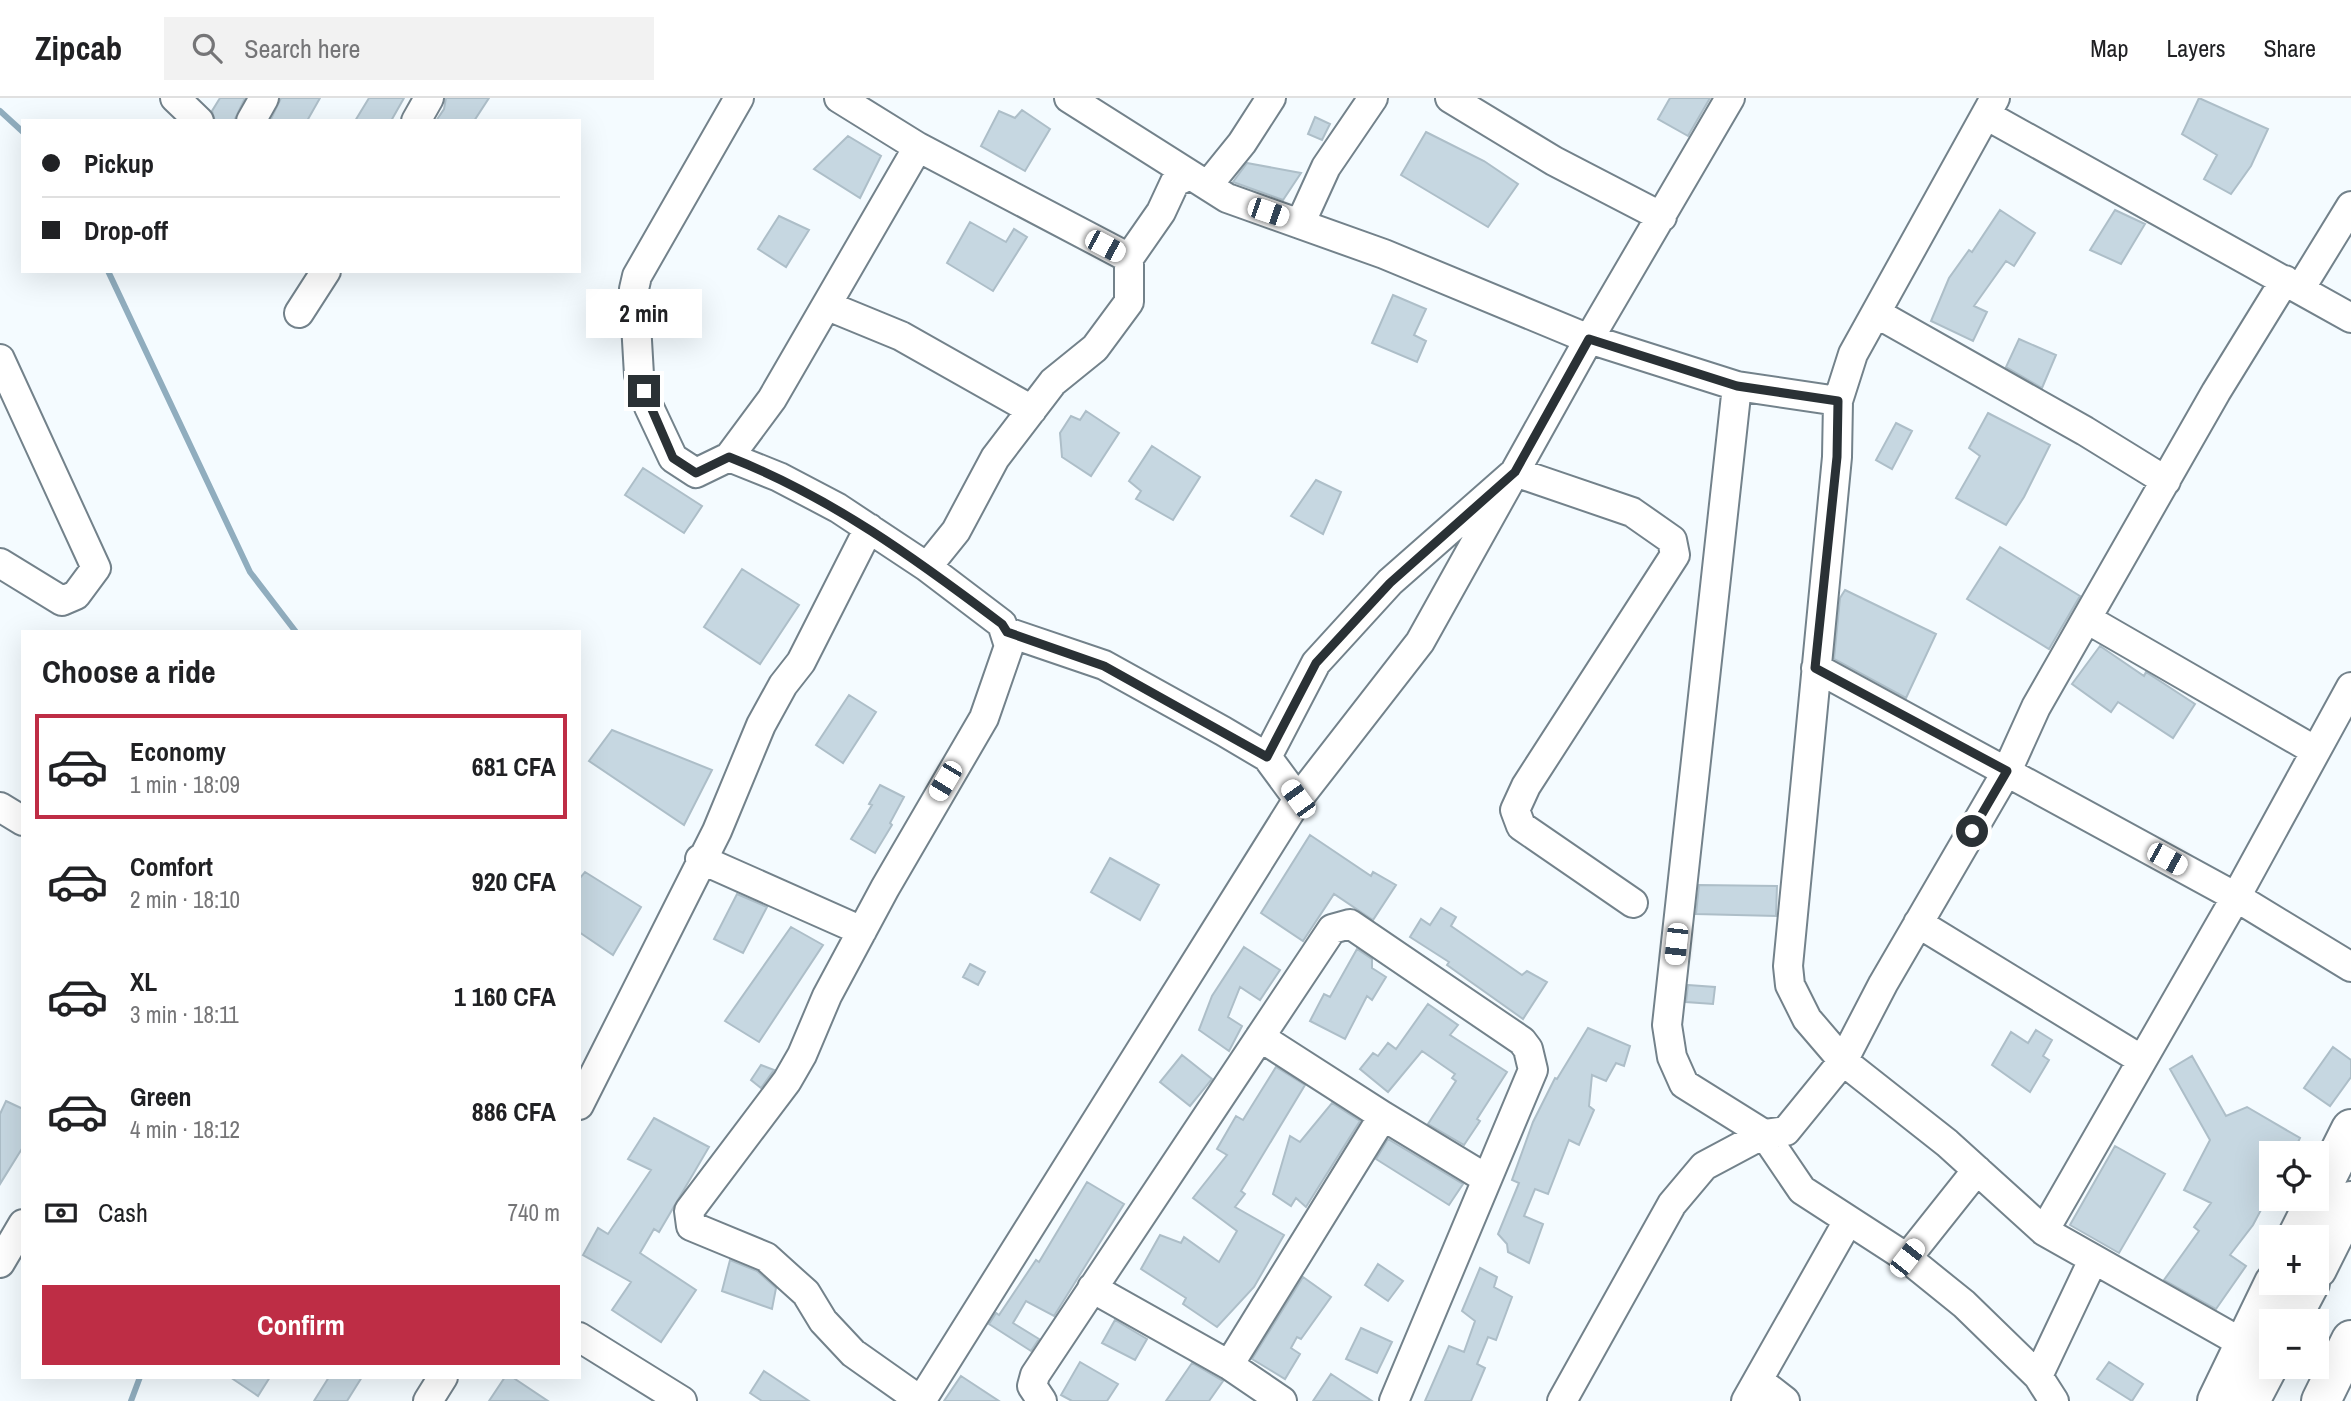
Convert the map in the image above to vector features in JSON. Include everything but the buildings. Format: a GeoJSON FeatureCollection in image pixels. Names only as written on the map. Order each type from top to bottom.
{"type":"FeatureCollection","features":[{"type":"Feature","properties":{"kind":"highway"},"geometry":{"type":"LineString","coordinates":[[2329,1174],[2351,1129]]}},
{"type":"Feature","properties":{"kind":"highway"},"geometry":{"type":"LineString","coordinates":[[2329,1245],[2351,1201]]}},
{"type":"Feature","properties":{"kind":"highway"},"geometry":{"type":"LineString","coordinates":[[2250,1401],[2271,1295]]}},
{"type":"Feature","properties":{"kind":"highway"},"geometry":{"type":"LineString","coordinates":[[2321,1401],[2351,1340]]}},
{"type":"Feature","properties":{"kind":"highway"},"geometry":{"type":"LineString","coordinates":[[2217,1401],[2258,1352]]}},
{"type":"Feature","properties":{"kind":"street"},"geometry":{"type":"LineString","coordinates":[[176,98],[197,119]]}},
{"type":"Feature","properties":{"kind":"street"},"geometry":{"type":"LineString","coordinates":[[252,119],[264,98]]}},
{"type":"Feature","properties":{"kind":"street"},"geometry":{"type":"LineString","coordinates":[[417,119],[429,98]]}},
{"type":"Feature","properties":{"kind":"street"},"geometry":{"type":"LineString","coordinates":[[739,98],[663,227],[637,276],[634,289],[639,376],[649,407],[673,458],[696,473],[729,457],[772,399],[828,306],[853,255],[918,147]]}},
{"type":"Feature","properties":{"kind":"street"},"geometry":{"type":"LineString","coordinates":[[839,98],[918,147],[1129,258]]}},
{"type":"Feature","properties":{"kind":"street"},"geometry":{"type":"LineString","coordinates":[[1069,98],[1227,198],[1384,254],[1589,339],[1737,386],[1838,401]]}},
{"type":"Feature","properties":{"kind":"street"},"geometry":{"type":"LineString","coordinates":[[927,567],[956,531],[995,458],[1068,366],[1095,348],[1129,302],[1129,258],[1161,212],[1175,183],[1199,180],[1242,143],[1271,98]]}},
{"type":"Feature","properties":{"kind":"street"},"geometry":{"type":"LineString","coordinates":[[1300,224],[1326,167],[1373,98]]}},
{"type":"Feature","properties":{"kind":"street"},"geometry":{"type":"LineString","coordinates":[[1450,98],[1554,161],[1662,217]]}},
{"type":"Feature","properties":{"kind":"street"},"geometry":{"type":"LineString","coordinates":[[729,457],[779,477],[869,528],[927,567],[1002,624],[1007,632],[1007,654],[984,718],[932,802],[862,930],[787,1081],[689,1210],[688,1219],[691,1226],[766,1257],[806,1293],[823,1321],[853,1353],[921,1401],[1298,799],[1420,642],[1589,339],[1730,98]]}},
{"type":"Feature","properties":{"kind":"street"},"geometry":{"type":"LineString","coordinates":[[2258,1352],[2045,1231],[1977,1170],[1843,1061],[1807,1019],[1790,985],[1788,966],[1837,457],[1838,401],[1853,354],[1990,106],[2200,237],[2351,318]]}},
{"type":"Feature","properties":{"kind":"street"},"geometry":{"type":"LineString","coordinates":[[1562,1401],[1672,1204],[1704,1166],[1764,1134],[1786,1130],[1843,1061],[1918,923],[2007,771],[2036,707],[2166,481],[2292,285],[2351,206]]}},
{"type":"Feature","properties":{"kind":"street"},"geometry":{"type":"LineString","coordinates":[[299,313],[325,273]]}},
{"type":"Feature","properties":{"kind":"street"},"geometry":{"type":"LineString","coordinates":[[828,306],[901,336],[1032,410]]}},
{"type":"Feature","properties":{"kind":"street"},"geometry":{"type":"LineString","coordinates":[[1876,313],[2085,430],[2166,481]]}},
{"type":"Feature","properties":{"kind":"street"},"geometry":{"type":"LineString","coordinates":[[0,359],[10,398],[96,568],[76,595],[62,601],[0,563]]}},
{"type":"Feature","properties":{"kind":"street"},"geometry":{"type":"LineString","coordinates":[[1737,386],[1667,1025],[1672,1057],[1684,1084],[1764,1134],[1802,1190],[1907,1258],[1964,1304],[2038,1376],[2054,1401]]}},
{"type":"Feature","properties":{"kind":"street"},"geometry":{"type":"LineString","coordinates":[[1267,757],[1316,663],[1390,583],[1515,472]]}},
{"type":"Feature","properties":{"kind":"street"},"geometry":{"type":"LineString","coordinates":[[1515,472],[1632,512],[1672,540],[1675,555],[1526,786],[1515,810],[1521,827],[1633,904]]}},
{"type":"Feature","properties":{"kind":"street"},"geometry":{"type":"LineString","coordinates":[[581,1101],[700,859],[717,831],[761,725],[783,685],[801,662],[869,528]]}},
{"type":"Feature","properties":{"kind":"street"},"geometry":{"type":"LineString","coordinates":[[2087,619],[2314,750]]}},
{"type":"Feature","properties":{"kind":"street"},"geometry":{"type":"LineString","coordinates":[[1007,632],[1104,666],[1267,757],[1298,799]]}},
{"type":"Feature","properties":{"kind":"street"},"geometry":{"type":"LineString","coordinates":[[1815,668],[2236,897],[2351,967]]}},
{"type":"Feature","properties":{"kind":"street"},"geometry":{"type":"LineString","coordinates":[[2045,1231],[2236,897],[2314,750],[2351,687]]}},
{"type":"Feature","properties":{"kind":"street"},"geometry":{"type":"LineString","coordinates":[[0,807],[21,820]]}},
{"type":"Feature","properties":{"kind":"street"},"geometry":{"type":"LineString","coordinates":[[700,859],[862,930]]}},
{"type":"Feature","properties":{"kind":"street"},"geometry":{"type":"LineString","coordinates":[[1918,923],[2142,1060]]}},
{"type":"Feature","properties":{"kind":"street"},"geometry":{"type":"LineString","coordinates":[[1042,1401],[1032,1386],[1035,1375],[1332,929],[1350,924],[1522,1041],[1528,1049],[1533,1070],[1394,1401]]}},
{"type":"Feature","properties":{"kind":"street"},"geometry":{"type":"LineString","coordinates":[[1260,1037],[1382,1116],[1488,1179]]}},
{"type":"Feature","properties":{"kind":"street"},"geometry":{"type":"LineString","coordinates":[[1229,1365],[1382,1116]]}},
{"type":"Feature","properties":{"kind":"street"},"geometry":{"type":"LineString","coordinates":[[1907,1258],[1977,1170]]}},
{"type":"Feature","properties":{"kind":"street"},"geometry":{"type":"LineString","coordinates":[[1785,1401],[1752,1391],[1848,1221]]}},
{"type":"Feature","properties":{"kind":"street"},"geometry":{"type":"LineString","coordinates":[[0,1263],[21,1227]]}},
{"type":"Feature","properties":{"kind":"street"},"geometry":{"type":"LineString","coordinates":[[2038,1376],[2093,1260]]}},
{"type":"Feature","properties":{"kind":"street"},"geometry":{"type":"LineString","coordinates":[[1092,1288],[1229,1365],[1282,1401]]}},
{"type":"Feature","properties":{"kind":"street"},"geometry":{"type":"LineString","coordinates":[[581,1339],[682,1401]]}},
{"type":"Feature","properties":{"kind":"street"},"geometry":{"type":"LineString","coordinates":[[428,1401],[442,1379]]}},
{"type":"Feature","properties":{"kind":"waterway"},"geometry":{"type":"LineString","coordinates":[[0,111],[21,130]]}},
{"type":"Feature","properties":{"kind":"waterway"},"geometry":{"type":"LineString","coordinates":[[109,273],[250,572],[294,630]]}},
{"type":"Feature","properties":{"kind":"waterway"},"geometry":{"type":"LineString","coordinates":[[131,1401],[139,1379]]}},
{"type":"Feature","properties":{"kind":"route"},"geometry":{"type":"LineString","coordinates":[[644,391],[673,458],[696,473],[729,457],[779,477],[838,508],[927,567],[1002,624],[1007,632],[1104,666],[1267,757],[1316,663],[1390,583],[1515,472],[1589,339],[1737,386],[1838,401],[1837,457],[1815,668],[2007,771],[1972,831]]}}]}
